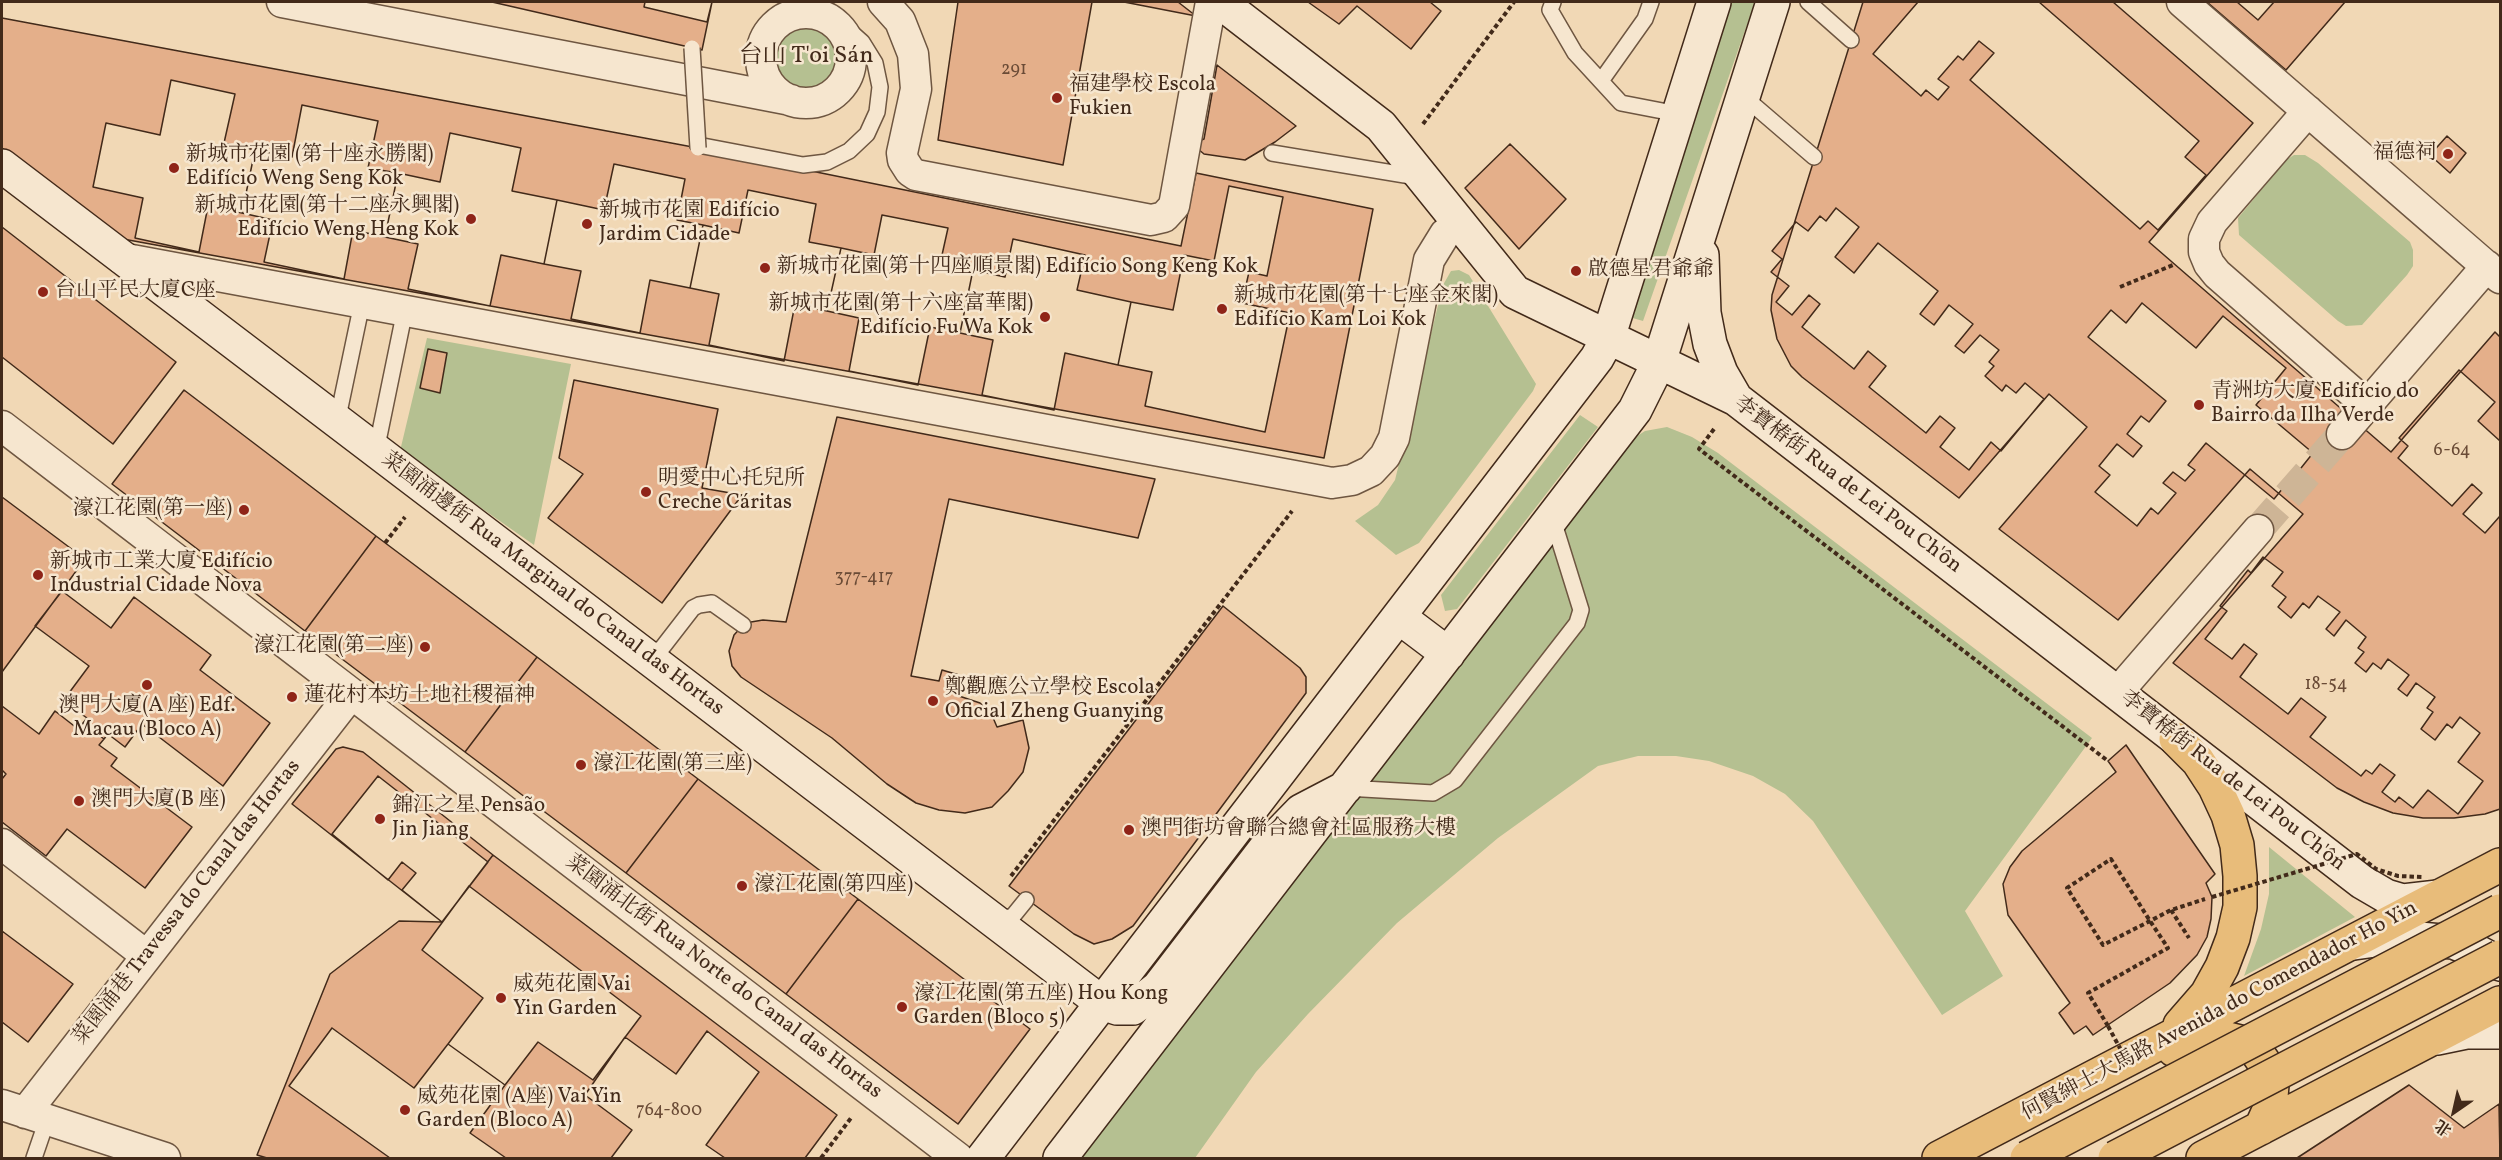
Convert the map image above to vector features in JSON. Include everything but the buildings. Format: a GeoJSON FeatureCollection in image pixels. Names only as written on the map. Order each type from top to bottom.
{"type":"FeatureCollection","features":[{"type":"Feature","properties":{"kind":"main road","name":"李寶椿街 Rua de Lei Pou Ch'ôn"},"geometry":{"type":"LineString","coordinates":[[1220,2],[1381,126],[1515,292],[1736,399],[2362,882],[2386,896],[2403,901],[2431,887]]}},
{"type":"Feature","properties":{"kind":"main road"},"geometry":{"type":"LineString","coordinates":[[983,1158],[1597,358],[1608,338],[1714,2]]}},
{"type":"Feature","properties":{"kind":"main road"},"geometry":{"type":"LineString","coordinates":[[1060,1158],[1635,410],[1659,362],[1773,2]]}},
{"type":"Feature","properties":{"kind":"main road","name":"菜園涌邊街 Rua Marginal do Canal das Hortas"},"geometry":{"type":"LineString","coordinates":[[2,166],[337,422],[1007,917],[1102,1003]]}},
{"type":"Feature","properties":{"kind":"main road"},"geometry":{"type":"LineString","coordinates":[[1701,228],[1704,313],[1710,344],[1721,373],[1736,399]]}},
{"type":"Feature","properties":{"kind":"main road"},"geometry":{"type":"LineString","coordinates":[[1399,617],[1448,654]]}},
{"type":"Feature","properties":{"kind":"main road"},"geometry":{"type":"LineString","coordinates":[[2137,1055],[2164,1039],[2187,1018],[2207,994],[2226,957],[2240,908],[2237,845],[2228,816],[2215,787],[2198,761],[2176,739]]}},
{"type":"Feature","properties":{"kind":"main road"},"geometry":{"type":"LineString","coordinates":[[1102,1003],[1117,1008],[1133,1008],[1158,988],[1268,845],[1301,811],[1345,788]]}},
{"type":"Feature","properties":{"kind":"main road","name":"何賢紳士大馬路 Avenida do Comendador Ho Yin"},"geometry":{"type":"LineString","coordinates":[[1939,1158],[2349,944],[2431,887],[2500,865]]}},
{"type":"Feature","properties":{"kind":"main road"},"geometry":{"type":"LineString","coordinates":[[2027,1158],[2500,911]]}},
{"type":"Feature","properties":{"kind":"main road"},"geometry":{"type":"LineString","coordinates":[[2349,944],[2397,937],[2453,942],[2500,964]]}},
{"type":"Feature","properties":{"kind":"main road"},"geometry":{"type":"LineString","coordinates":[[2115,1158],[2500,957]]}},
{"type":"Feature","properties":{"kind":"main road"},"geometry":{"type":"LineString","coordinates":[[2203,1158],[2500,1003]]}},
{"type":"Feature","properties":{"kind":"main road"},"geometry":{"type":"LineString","coordinates":[[2430,1040],[2466,1032],[2500,1032]]}},
{"type":"Feature","properties":{"kind":"main road"},"geometry":{"type":"LineString","coordinates":[[2098,1075],[2198,1041],[2224,1038],[2252,1045],[2265,1064],[2272,1085],[2270,1108],[2261,1128]]}},
{"type":"Feature","properties":{"kind":"street"},"geometry":{"type":"LineString","coordinates":[[282,2],[804,103],[818,101],[831,95],[841,86],[848,74],[849,46],[830,11],[817,15],[801,13],[786,17],[774,26],[765,39],[761,54],[762,69],[769,84],[778,94],[791,100]]}},
{"type":"Feature","properties":{"kind":"street"},"geometry":{"type":"LineString","coordinates":[[883,2],[900,21],[913,54],[916,89],[902,153],[903,160],[910,171],[928,177],[1151,220],[1164,217],[1174,206],[1211,2]]}},
{"type":"Feature","properties":{"kind":"street"},"geometry":{"type":"LineString","coordinates":[[2182,2],[2494,272],[2342,434]]}},
{"type":"Feature","properties":{"kind":"street"},"geometry":{"type":"LineString","coordinates":[[2308,111],[2212,222],[2206,233],[2204,252],[2209,264],[2217,274],[2367,405]]}},
{"type":"Feature","properties":{"kind":"street"},"geometry":{"type":"LineString","coordinates":[[122,258],[1332,483],[1352,480],[1371,471],[1385,456],[1394,438],[1429,260],[1445,234],[1460,224]]}},
{"type":"Feature","properties":{"kind":"street","name":"菜園涌北街 Rua Norte do Canal das Hortas"},"geometry":{"type":"LineString","coordinates":[[2,426],[958,1158]]}},
{"type":"Feature","properties":{"kind":"street"},"geometry":{"type":"LineString","coordinates":[[2117,693],[2258,530]]}},
{"type":"Feature","properties":{"kind":"street","name":"菜園涌巷 Travessa do Canal das Hortas"},"geometry":{"type":"LineString","coordinates":[[25,1113],[351,694]]}},
{"type":"Feature","properties":{"kind":"street"},"geometry":{"type":"LineString","coordinates":[[2,844],[147,956]]}},
{"type":"Feature","properties":{"kind":"street"},"geometry":{"type":"LineString","coordinates":[[25,1113],[165,1158]]}},
{"type":"Feature","properties":{"kind":"lane"},"geometry":{"type":"LineString","coordinates":[[1553,2],[1551,10],[1575,53],[1620,103],[1678,114]]}},
{"type":"Feature","properties":{"kind":"lane"},"geometry":{"type":"LineString","coordinates":[[1601,81],[1645,19],[1652,2]]}},
{"type":"Feature","properties":{"kind":"lane"},"geometry":{"type":"LineString","coordinates":[[1808,2],[1851,39]]}},
{"type":"Feature","properties":{"kind":"lane"},"geometry":{"type":"LineString","coordinates":[[692,48],[698,146],[803,165],[827,162],[849,151],[867,134],[877,112],[880,87],[875,63],[862,42],[830,11]]}},
{"type":"Feature","properties":{"kind":"lane"},"geometry":{"type":"LineString","coordinates":[[1743,96],[1815,158]]}},
{"type":"Feature","properties":{"kind":"lane"},"geometry":{"type":"LineString","coordinates":[[1272,153],[1423,178]]}},
{"type":"Feature","properties":{"kind":"lane"},"geometry":{"type":"LineString","coordinates":[[337,422],[362,303]]}},
{"type":"Feature","properties":{"kind":"lane"},"geometry":{"type":"LineString","coordinates":[[376,451],[405,310]]}},
{"type":"Feature","properties":{"kind":"lane"},"geometry":{"type":"LineString","coordinates":[[1345,788],[1433,793],[1455,780],[1577,623],[1581,610],[1552,517]]}},
{"type":"Feature","properties":{"kind":"lane"},"geometry":{"type":"LineString","coordinates":[[656,657],[693,608],[699,605],[712,603],[743,626]]}},
{"type":"Feature","properties":{"kind":"lane"},"geometry":{"type":"LineString","coordinates":[[25,1113],[34,1158]]}},
{"type":"Feature","properties":{"kind":"path"},"geometry":{"type":"LineString","coordinates":[[1402,152],[1514,2]]}},
{"type":"Feature","properties":{"kind":"path"},"geometry":{"type":"LineString","coordinates":[[2120,287],[2204,252]]}},
{"type":"Feature","properties":{"kind":"path"},"geometry":{"type":"LineString","coordinates":[[1736,399],[1699,448],[2108,760]]}},
{"type":"Feature","properties":{"kind":"path"},"geometry":{"type":"LineString","coordinates":[[1007,917],[1315,480]]}},
{"type":"Feature","properties":{"kind":"path"},"geometry":{"type":"LineString","coordinates":[[2108,1026],[2088,993],[2168,948],[2150,921],[2111,859],[2067,888],[2103,945],[2150,921],[2170,910],[2357,854],[2376,869],[2431,887]]}},
{"type":"Feature","properties":{"kind":"path"},"geometry":{"type":"LineString","coordinates":[[2170,910],[2188,938]]}},
{"type":"Feature","properties":{"kind":"path"},"geometry":{"type":"LineString","coordinates":[[821,1158],[870,1091]]}},
{"type":"Feature","properties":{"kind":"green space"},"geometry":{"type":"Polygon","coordinates":[[[1728,2],[1755,2],[1643,321],[1619,314],[1728,2]]]}},
{"type":"Feature","properties":{"kind":"green space"},"geometry":{"type":"Polygon","coordinates":[[[806,18],[821,21],[834,30],[843,43],[846,58],[843,73],[834,86],[821,95],[806,98],[791,95],[778,86],[769,73],[766,58],[769,43],[778,30],[791,21],[806,18]]]}},
{"type":"Feature","properties":{"kind":"green space"},"geometry":{"type":"Polygon","coordinates":[[[2294,155],[2305,155],[2318,163],[2410,242],[2413,250],[2413,266],[2362,325],[2346,326],[2338,321],[2239,235],[2238,218],[2286,160],[2294,155]]]}},
{"type":"Feature","properties":{"kind":"green space"},"geometry":{"type":"Polygon","coordinates":[[[1459,270],[1469,275],[1536,384],[1419,543],[1396,555],[1355,521],[1378,505],[1395,480],[1443,285],[1451,271],[1459,270]]]}},
{"type":"Feature","properties":{"kind":"green space"},"geometry":{"type":"Polygon","coordinates":[[[427,338],[571,364],[534,545],[400,451],[427,338]]]}},
{"type":"Feature","properties":{"kind":"green space"},"geometry":{"type":"Polygon","coordinates":[[[1580,415],[1598,427],[1457,609],[1445,611],[1441,595],[1580,415]]]}},
{"type":"Feature","properties":{"kind":"green space"},"geometry":{"type":"Polygon","coordinates":[[[1667,427],[1692,437],[1718,453],[2092,738],[1965,911],[2003,976],[1942,1015],[1813,821],[1785,794],[1753,776],[1709,761],[1676,756],[1638,756],[1598,766],[1498,838],[1397,923],[1308,1014],[1256,1072],[1195,1158],[1081,1158],[1626,443],[1645,431],[1667,427]]]}},
{"type":"Feature","properties":{"kind":"green space"},"geometry":{"type":"Polygon","coordinates":[[[2269,847],[2355,917],[2244,976],[2261,929],[2269,894],[2269,847]]]}},
{"type":"Feature","properties":{"kind":"tunnel"},"geometry":{"type":"LineString","coordinates":[[2258,530],[2342,434]]}},
{"type":"Feature","properties":{"kind":"place","name":"福建學校 Escola Fukien"},"geometry":{"type":"Point","coordinates":[1057,98]}},
{"type":"Feature","properties":{"kind":"place","name":"福德祠"},"geometry":{"type":"Point","coordinates":[2448,154]}},
{"type":"Feature","properties":{"kind":"place","name":"新城市花園 (第十座永勝閣) Edifício Weng Seng Kok"},"geometry":{"type":"Point","coordinates":[174,168]}},
{"type":"Feature","properties":{"kind":"place","name":"新城市花園(第十二座永興閣) Edifício Weng Heng Kok"},"geometry":{"type":"Point","coordinates":[471,219]}},
{"type":"Feature","properties":{"kind":"place","name":"新城市花園 Edifício Jardim Cidade"},"geometry":{"type":"Point","coordinates":[587,224]}},
{"type":"Feature","properties":{"kind":"place","name":"新城市花園(第十四座順景閣) Edifício Song Keng Kok"},"geometry":{"type":"Point","coordinates":[765,268]}},
{"type":"Feature","properties":{"kind":"place","name":"啟德星君爺爺"},"geometry":{"type":"Point","coordinates":[1576,271]}},
{"type":"Feature","properties":{"kind":"place","name":"台山平民大廈C座"},"geometry":{"type":"Point","coordinates":[43,292]}},
{"type":"Feature","properties":{"kind":"place","name":"新城市花園(第十七座金來閣) Edifício Kam Loi Kok"},"geometry":{"type":"Point","coordinates":[1222,309]}},
{"type":"Feature","properties":{"kind":"place","name":"新城市花園(第十六座富華閣) Edifício Fu Wa Kok"},"geometry":{"type":"Point","coordinates":[1045,317]}},
{"type":"Feature","properties":{"kind":"place","name":"青洲坊大廈 Edifício do Bairro da Ilha Verde"},"geometry":{"type":"Point","coordinates":[2199,405]}},
{"type":"Feature","properties":{"kind":"place","name":"明愛中心托兒所 Creche Cáritas"},"geometry":{"type":"Point","coordinates":[646,492]}},
{"type":"Feature","properties":{"kind":"place","name":"濠江花園(第一座)"},"geometry":{"type":"Point","coordinates":[244,510]}},
{"type":"Feature","properties":{"kind":"place","name":"新城市工業大廈 Edifício Industrial Cidade Nova"},"geometry":{"type":"Point","coordinates":[38,575]}},
{"type":"Feature","properties":{"kind":"place","name":"濠江花園(第二座)"},"geometry":{"type":"Point","coordinates":[425,647]}},
{"type":"Feature","properties":{"kind":"place","name":"澳門大廈(A 座) Edf. Macau (Bloco A)"},"geometry":{"type":"Point","coordinates":[147,685]}},
{"type":"Feature","properties":{"kind":"place","name":"蓮花村本坊土地社稷福神"},"geometry":{"type":"Point","coordinates":[292,697]}},
{"type":"Feature","properties":{"kind":"place","name":"鄭觀應公立學校 Escola Oficial Zheng Guanying"},"geometry":{"type":"Point","coordinates":[933,701]}},
{"type":"Feature","properties":{"kind":"place","name":"濠江花園(第三座)"},"geometry":{"type":"Point","coordinates":[581,765]}},
{"type":"Feature","properties":{"kind":"place","name":"澳門大廈(B 座)"},"geometry":{"type":"Point","coordinates":[79,801]}},
{"type":"Feature","properties":{"kind":"place","name":"錦江之星 Pensão Jin Jiang"},"geometry":{"type":"Point","coordinates":[380,819]}},
{"type":"Feature","properties":{"kind":"place","name":"澳門街坊會聯合總會社區服務大樓"},"geometry":{"type":"Point","coordinates":[1129,830]}},
{"type":"Feature","properties":{"kind":"place","name":"濠江花園(第四座)"},"geometry":{"type":"Point","coordinates":[742,886]}},
{"type":"Feature","properties":{"kind":"place","name":"威苑花園 Vai Yin Garden"},"geometry":{"type":"Point","coordinates":[501,998]}},
{"type":"Feature","properties":{"kind":"place","name":"濠江花園(第五座) Hou Kong Garden (Bloco 5)"},"geometry":{"type":"Point","coordinates":[902,1007]}},
{"type":"Feature","properties":{"kind":"place","name":"威苑花園 (A座) Vai Yin Garden (Bloco A)"},"geometry":{"type":"Point","coordinates":[405,1110]}},
{"type":"Feature","properties":{"kind":"district","name":"台山 T'oi Sán"},"geometry":{"type":"Point","coordinates":[806,58]}}]}
